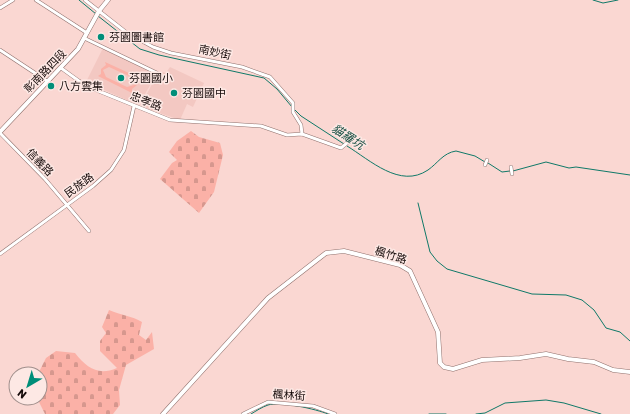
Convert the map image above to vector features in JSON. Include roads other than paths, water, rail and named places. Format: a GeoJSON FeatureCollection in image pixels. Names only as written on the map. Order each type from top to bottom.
{"type":"FeatureCollection","features":[{"type":"Feature","properties":{"kind":"street"},"geometry":{"type":"LineString","coordinates":[[0,8],[12,0]]}},
{"type":"Feature","properties":{"kind":"street"},"geometry":{"type":"LineString","coordinates":[[36,0],[87,33]]}},
{"type":"Feature","properties":{"kind":"street","name":"南妙街"},"geometry":{"type":"LineString","coordinates":[[85,0],[127,34],[153,47],[171,53],[242,67],[270,77],[293,103],[293,112],[301,126],[302,134]]}},
{"type":"Feature","properties":{"kind":"street","name":"彰南路四段"},"geometry":{"type":"LineString","coordinates":[[0,132],[78,49],[98,10],[108,0]]}},
{"type":"Feature","properties":{"kind":"street"},"geometry":{"type":"LineString","coordinates":[[84,38],[157,73]]}},
{"type":"Feature","properties":{"kind":"street"},"geometry":{"type":"LineString","coordinates":[[0,50],[47,81]]}},
{"type":"Feature","properties":{"kind":"street","name":"忠孝路"},"geometry":{"type":"LineString","coordinates":[[61,68],[82,83],[170,120],[261,126],[287,135],[302,134]]}},
{"type":"Feature","properties":{"kind":"street","name":"民族路"},"geometry":{"type":"LineString","coordinates":[[0,254],[104,177],[115,166],[126,145],[134,106]]}},
{"type":"Feature","properties":{"kind":"street","name":"信義路"},"geometry":{"type":"LineString","coordinates":[[0,132],[89,231]]}},
{"type":"Feature","properties":{"kind":"street"},"geometry":{"type":"LineString","coordinates":[[302,134],[342,147],[347,143]]}},
{"type":"Feature","properties":{"kind":"street"},"geometry":{"type":"LineString","coordinates":[[485,165],[487,160]]}},
{"type":"Feature","properties":{"kind":"street"},"geometry":{"type":"LineString","coordinates":[[511,168],[512,174]]}},
{"type":"Feature","properties":{"kind":"street","name":"楓竹路"},"geometry":{"type":"LineString","coordinates":[[163,414],[268,298],[326,253],[332,251],[344,251],[400,265],[410,271],[438,332],[440,362],[444,367],[453,369],[482,360],[520,358],[546,354],[568,359],[594,362],[613,370],[630,372]]}},
{"type":"Feature","properties":{"kind":"street","name":"楓林街"},"geometry":{"type":"LineString","coordinates":[[243,414],[268,402],[313,406],[336,414]]}},
{"type":"Feature","properties":{"kind":"waterway","name":"貓羅坑"},"geometry":{"type":"LineString","coordinates":[[79,0],[96,14]]}},
{"type":"Feature","properties":{"kind":"waterway"},"geometry":{"type":"LineString","coordinates":[[593,0],[603,3],[618,0]]}},
{"type":"Feature","properties":{"kind":"waterway","name":"貓羅坑"},"geometry":{"type":"LineString","coordinates":[[98,16],[140,49],[159,55],[264,78],[277,89],[292,107]]}},
{"type":"Feature","properties":{"kind":"waterway","name":"貓羅坑"},"geometry":{"type":"LineString","coordinates":[[294,109],[301,116],[344,144]]}},
{"type":"Feature","properties":{"kind":"waterway","name":"貓羅坑"},"geometry":{"type":"LineString","coordinates":[[347,146],[375,165],[396,174],[407,176],[417,175],[428,170],[444,156],[456,151],[475,156],[485,162]]}},
{"type":"Feature","properties":{"kind":"waterway","name":"貓羅坑"},"geometry":{"type":"LineString","coordinates":[[513,171],[546,162],[569,168],[576,167],[630,175]]}},
{"type":"Feature","properties":{"kind":"waterway","name":"貓羅坑"},"geometry":{"type":"LineString","coordinates":[[488,163],[502,172],[510,171]]}},
{"type":"Feature","properties":{"kind":"waterway"},"geometry":{"type":"LineString","coordinates":[[418,203],[430,252],[437,261],[447,269],[532,294],[566,295],[582,300],[594,310],[606,328],[620,332],[630,341]]}},
{"type":"Feature","properties":{"kind":"waterway"},"geometry":{"type":"LineString","coordinates":[[476,414],[485,413],[505,403],[546,400],[564,403],[601,414]]}},
{"type":"Feature","properties":{"kind":"waterway"},"geometry":{"type":"LineString","coordinates":[[251,414],[261,408],[274,404],[307,408],[328,414]]}},
{"type":"Feature","properties":{"kind":"waterway"},"geometry":{"type":"LineString","coordinates":[[429,414],[446,414]]}},
{"type":"Feature","properties":{"kind":"place","name":"芬園圖書館"},"geometry":{"type":"Point","coordinates":[101,37]}},
{"type":"Feature","properties":{"kind":"place","name":"芬園國小"},"geometry":{"type":"Point","coordinates":[121,78]}},
{"type":"Feature","properties":{"kind":"place","name":"八方雲集"},"geometry":{"type":"Point","coordinates":[51,86]}},
{"type":"Feature","properties":{"kind":"place","name":"芬園國中"},"geometry":{"type":"Point","coordinates":[174,93]}}]}
